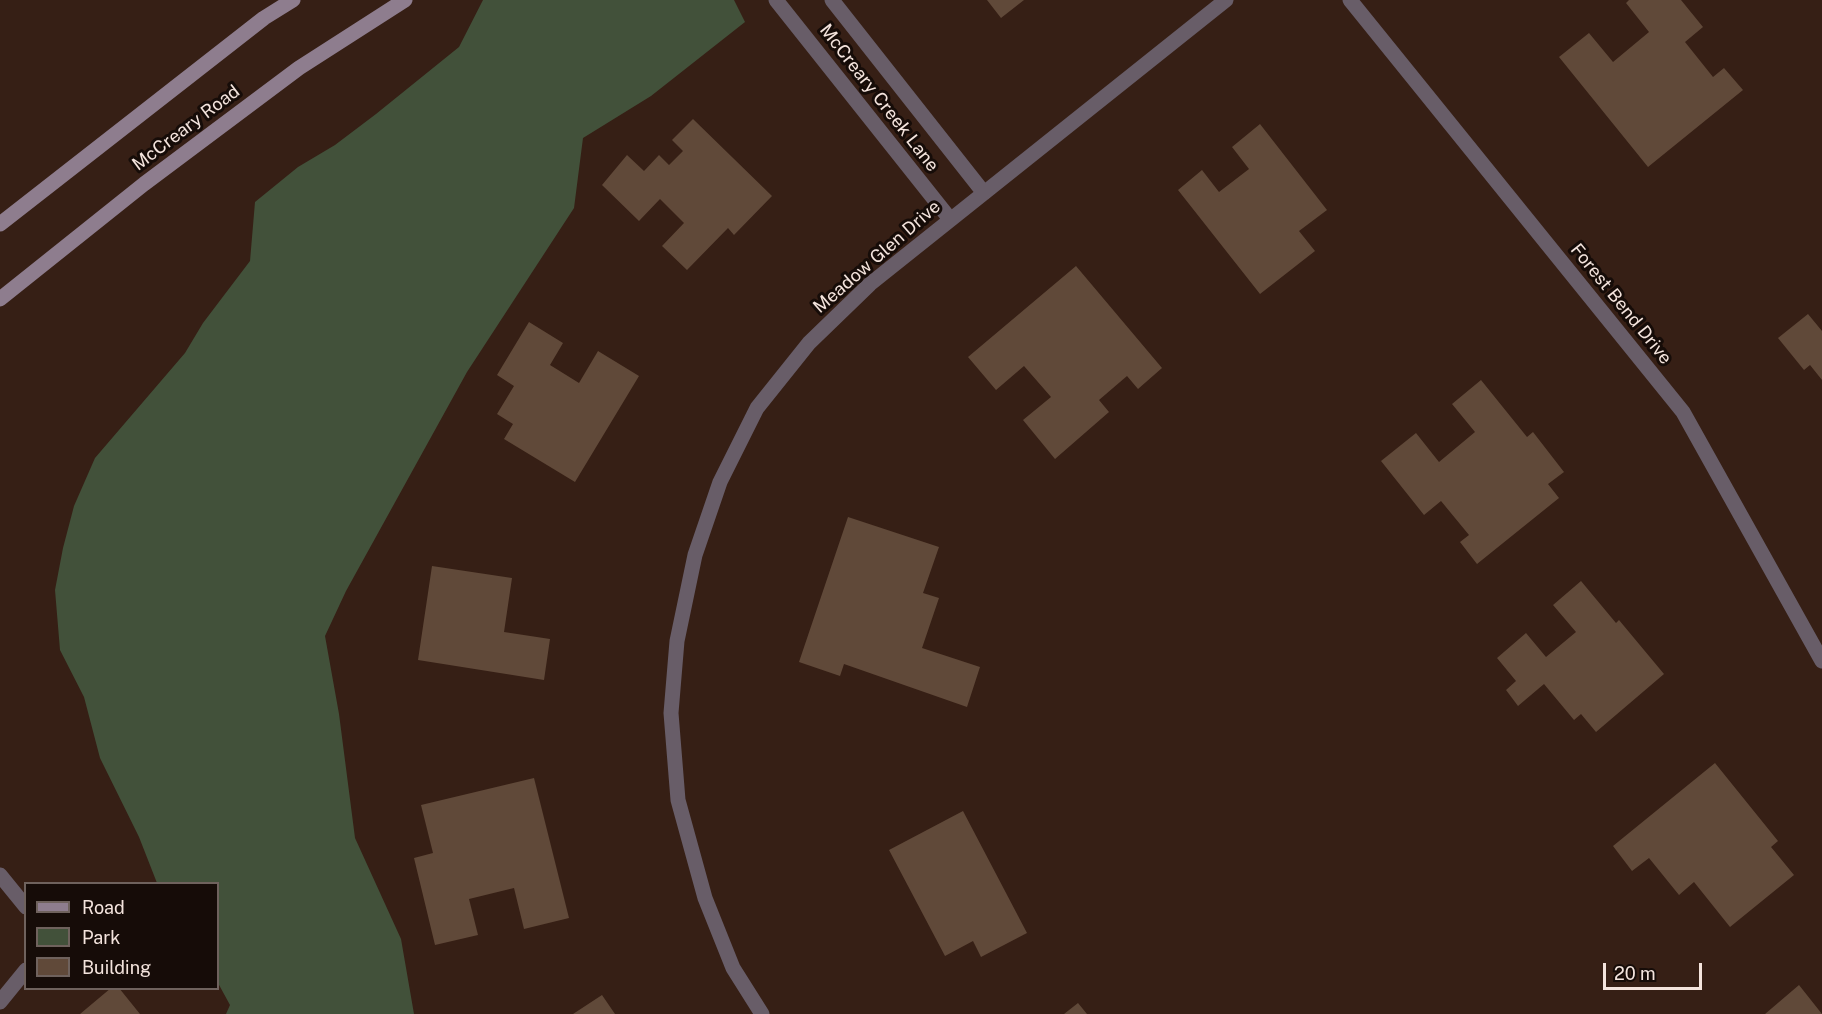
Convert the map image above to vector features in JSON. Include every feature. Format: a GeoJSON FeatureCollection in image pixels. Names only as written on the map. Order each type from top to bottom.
{"type":"FeatureCollection","features":[{"type":"Feature","properties":{"kind":"main road","name":"McCreary Road"},"geometry":{"type":"LineString","coordinates":[[0,224],[264,18],[293,0]]}},
{"type":"Feature","properties":{"kind":"main road","name":"McCreary Road"},"geometry":{"type":"LineString","coordinates":[[0,299],[290,75],[405,0]]}},
{"type":"Feature","properties":{"kind":"street","name":"McCreary Creek Lane"},"geometry":{"type":"LineString","coordinates":[[776,0],[950,219]]}},
{"type":"Feature","properties":{"kind":"street","name":"McCreary Creek Lane"},"geometry":{"type":"LineString","coordinates":[[832,0],[984,193]]}},
{"type":"Feature","properties":{"kind":"street","name":"Meadow Glen Drive"},"geometry":{"type":"LineString","coordinates":[[762,1014],[733,968],[705,898],[678,800],[671,713],[677,640],[695,555],[720,482],[757,408],[809,343],[870,284],[1226,0]]}},
{"type":"Feature","properties":{"kind":"street","name":"Forest Bend Drive"},"geometry":{"type":"LineString","coordinates":[[1350,0],[1683,412],[1822,661]]}},
{"type":"Feature","properties":{"kind":"street"},"geometry":{"type":"LineString","coordinates":[[0,875],[24,905]]}},
{"type":"Feature","properties":{"kind":"street"},"geometry":{"type":"LineString","coordinates":[[0,1002],[24,972]]}},
{"type":"Feature","properties":{"kind":"green space"},"geometry":{"type":"Polygon","coordinates":[[[483,0],[734,0],[745,22],[651,96],[583,138],[574,208],[467,372],[346,591],[325,636],[339,714],[355,838],[401,939],[414,1014],[226,1014],[230,1005],[219,985],[219,882],[157,882],[139,837],[100,758],[84,697],[60,650],[55,590],[63,548],[74,506],[95,458],[185,353],[203,323],[250,261],[255,202],[298,167],[335,145],[376,114],[459,47],[483,0]]]}},
{"type":"Feature","properties":{"kind":"building"},"geometry":{"type":"Polygon","coordinates":[[[987,0],[1024,0],[1001,18],[987,0]]]}},
{"type":"Feature","properties":{"kind":"building"},"geometry":{"type":"Polygon","coordinates":[[[1629,0],[1681,0],[1703,27],[1685,42],[1713,77],[1724,68],[1743,90],[1648,167],[1559,57],[1589,33],[1613,62],[1649,32],[1626,3],[1629,0]]]}},
{"type":"Feature","properties":{"kind":"building"},"geometry":{"type":"Polygon","coordinates":[[[693,119],[772,196],[734,235],[728,228],[687,270],[662,246],[684,223],[660,199],[639,221],[602,185],[627,155],[644,171],[659,155],[669,165],[683,151],[672,140],[693,119]]]}},
{"type":"Feature","properties":{"kind":"building"},"geometry":{"type":"Polygon","coordinates":[[[1260,124],[1327,210],[1299,231],[1315,251],[1260,294],[1178,190],[1202,170],[1219,192],[1249,169],[1232,147],[1260,124]]]}},
{"type":"Feature","properties":{"kind":"building"},"geometry":{"type":"Polygon","coordinates":[[[1076,266],[1162,368],[1138,389],[1127,376],[1099,400],[1109,412],[1055,459],[1023,420],[1051,397],[1024,366],[996,390],[968,357],[1076,266]]]}},
{"type":"Feature","properties":{"kind":"building"},"geometry":{"type":"Polygon","coordinates":[[[1808,314],[1822,331],[1822,380],[1810,365],[1804,370],[1778,338],[1808,314]]]}},
{"type":"Feature","properties":{"kind":"building"},"geometry":{"type":"Polygon","coordinates":[[[529,322],[563,343],[550,365],[579,383],[598,351],[639,376],[575,482],[504,439],[513,424],[497,414],[514,386],[497,375],[529,322]]]}},
{"type":"Feature","properties":{"kind":"building"},"geometry":{"type":"Polygon","coordinates":[[[1481,380],[1527,437],[1533,432],[1564,472],[1548,484],[1559,498],[1477,564],[1460,542],[1469,535],[1441,501],[1424,515],[1381,461],[1416,433],[1439,462],[1475,432],[1452,404],[1481,380]]]}},
{"type":"Feature","properties":{"kind":"building"},"geometry":{"type":"Polygon","coordinates":[[[848,517],[939,547],[923,593],[939,598],[922,648],[980,667],[967,707],[844,664],[840,676],[799,662],[848,517]]]}},
{"type":"Feature","properties":{"kind":"building"},"geometry":{"type":"Polygon","coordinates":[[[432,566],[512,578],[504,632],[550,639],[544,680],[418,660],[432,566]]]}},
{"type":"Feature","properties":{"kind":"building"},"geometry":{"type":"Polygon","coordinates":[[[1581,581],[1616,623],[1619,620],[1664,674],[1596,732],[1581,714],[1574,720],[1544,684],[1518,706],[1506,690],[1516,681],[1497,658],[1526,633],[1546,657],[1576,632],[1553,605],[1581,581]]]}},
{"type":"Feature","properties":{"kind":"building"},"geometry":{"type":"Polygon","coordinates":[[[1715,763],[1778,841],[1771,847],[1794,875],[1730,927],[1694,882],[1679,895],[1649,858],[1632,871],[1613,846],[1715,763]]]}},
{"type":"Feature","properties":{"kind":"building"},"geometry":{"type":"Polygon","coordinates":[[[534,778],[569,918],[524,929],[514,888],[469,899],[478,935],[435,945],[414,858],[433,853],[421,805],[534,778]]]}},
{"type":"Feature","properties":{"kind":"building"},"geometry":{"type":"Polygon","coordinates":[[[963,811],[1027,933],[981,957],[973,941],[945,956],[889,850],[963,811]]]}},
{"type":"Feature","properties":{"kind":"building"},"geometry":{"type":"Polygon","coordinates":[[[1799,985],[1822,1014],[1765,1014],[1799,985]]]}},
{"type":"Feature","properties":{"kind":"building"},"geometry":{"type":"Polygon","coordinates":[[[109,990],[121,990],[140,1014],[80,1014],[109,990]]]}},
{"type":"Feature","properties":{"kind":"building"},"geometry":{"type":"Polygon","coordinates":[[[602,995],[615,1014],[573,1014],[602,995]]]}},
{"type":"Feature","properties":{"kind":"building"},"geometry":{"type":"Polygon","coordinates":[[[1078,1003],[1087,1014],[1064,1014],[1078,1003]]]}}]}
